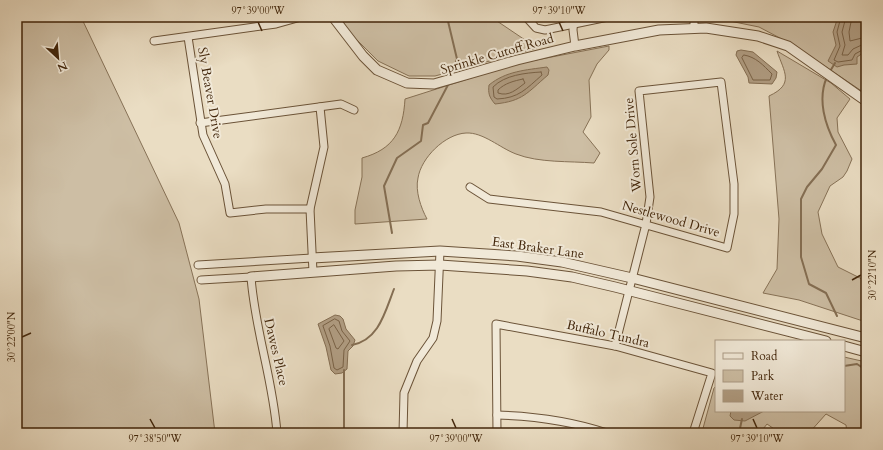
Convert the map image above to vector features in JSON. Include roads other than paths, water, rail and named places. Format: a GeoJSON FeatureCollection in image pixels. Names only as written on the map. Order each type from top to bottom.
{"type":"FeatureCollection","features":[{"type":"Feature","properties":{"kind":"street"},"geometry":{"type":"LineString","coordinates":[[154,41],[276,24],[301,17]]}},
{"type":"Feature","properties":{"kind":"street","name":"Sprinkle Cutoff Road"},"geometry":{"type":"LineString","coordinates":[[333,17],[377,70],[407,83],[434,84],[461,78],[517,60],[575,46],[659,30],[706,28],[758,36],[788,46],[836,78],[866,101]]}},
{"type":"Feature","properties":{"kind":"street"},"geometry":{"type":"LineString","coordinates":[[526,17],[536,28],[545,30],[573,20],[608,17]]}},
{"type":"Feature","properties":{"kind":"street"},"geometry":{"type":"LineString","coordinates":[[694,17],[694,28]]}},
{"type":"Feature","properties":{"kind":"street"},"geometry":{"type":"LineString","coordinates":[[573,20],[575,46]]}},
{"type":"Feature","properties":{"kind":"street","name":"Sly Beaver Drive"},"geometry":{"type":"LineString","coordinates":[[188,37],[200,123],[206,144],[225,184],[230,213],[266,209],[310,209]]}},
{"type":"Feature","properties":{"kind":"street","name":"Nestlewood Drive"},"geometry":{"type":"LineString","coordinates":[[470,187],[489,199],[601,212],[727,248],[734,214],[734,184],[722,82]]}},
{"type":"Feature","properties":{"kind":"street","name":"Worn Sole Drive"},"geometry":{"type":"LineString","coordinates":[[615,346],[646,224],[650,197],[639,91],[722,82]]}},
{"type":"Feature","properties":{"kind":"street"},"geometry":{"type":"LineString","coordinates":[[200,123],[341,104],[354,110]]}},
{"type":"Feature","properties":{"kind":"street"},"geometry":{"type":"LineString","coordinates":[[313,272],[310,209],[324,147],[320,107]]}},
{"type":"Feature","properties":{"kind":"street"},"geometry":{"type":"LineString","coordinates":[[403,433],[404,393],[417,361],[433,338],[437,321],[440,251]]}},
{"type":"Feature","properties":{"kind":"street","name":"East Braker Lane"},"geometry":{"type":"LineString","coordinates":[[198,265],[440,251],[517,256],[562,262],[632,278],[866,338]]}},
{"type":"Feature","properties":{"kind":"street","name":"East Braker Lane"},"geometry":{"type":"LineString","coordinates":[[201,280],[440,265],[527,271],[572,277],[629,290],[822,340]]}},
{"type":"Feature","properties":{"kind":"street","name":"Dawes Place"},"geometry":{"type":"LineString","coordinates":[[251,277],[256,321],[272,385],[277,433]]}},
{"type":"Feature","properties":{"kind":"street","name":"Buffalo Tundra"},"geometry":{"type":"LineString","coordinates":[[497,415],[496,324],[615,346],[712,373],[693,433]]}},
{"type":"Feature","properties":{"kind":"street"},"geometry":{"type":"LineString","coordinates":[[845,346],[866,352]]}},
{"type":"Feature","properties":{"kind":"street"},"geometry":{"type":"LineString","coordinates":[[497,433],[497,415],[540,418],[607,433]]}},
{"type":"Feature","properties":{"kind":"water"},"geometry":{"type":"Polygon","coordinates":[[[838,17],[866,17],[866,51],[857,57],[857,64],[837,67],[828,61],[836,45],[833,32],[838,17]]]}},
{"type":"Feature","properties":{"kind":"water"},"geometry":{"type":"Polygon","coordinates":[[[741,50],[753,52],[777,72],[776,78],[772,84],[749,83],[748,77],[736,55],[737,51],[741,50]]]}},
{"type":"Feature","properties":{"kind":"water"},"geometry":{"type":"Polygon","coordinates":[[[547,67],[549,70],[548,75],[519,98],[504,103],[495,104],[491,99],[489,85],[496,80],[516,72],[547,67]]]}},
{"type":"Feature","properties":{"kind":"water"},"geometry":{"type":"Polygon","coordinates":[[[335,315],[340,316],[343,319],[346,329],[355,340],[353,346],[348,351],[347,369],[342,373],[335,374],[331,370],[326,347],[318,324],[335,315]]]}},
{"type":"Feature","properties":{"kind":"water"},"geometry":{"type":"Polygon","coordinates":[[[731,412],[762,412],[745,421],[734,420],[730,416],[731,412]]]}},
{"type":"Feature","properties":{"kind":"waterway"},"geometry":{"type":"LineString","coordinates":[[447,17],[457,59],[450,77]]}},
{"type":"Feature","properties":{"kind":"waterway"},"geometry":{"type":"LineString","coordinates":[[829,73],[835,63]]}},
{"type":"Feature","properties":{"kind":"waterway"},"geometry":{"type":"LineString","coordinates":[[827,77],[823,94],[824,112],[836,145],[822,169],[807,187],[801,199],[801,257],[809,284],[826,293],[837,316]]}},
{"type":"Feature","properties":{"kind":"waterway"},"geometry":{"type":"LineString","coordinates":[[392,233],[384,186],[397,158],[421,141],[423,125],[428,123],[449,83]]}},
{"type":"Feature","properties":{"kind":"waterway"},"geometry":{"type":"LineString","coordinates":[[352,345],[361,342],[375,331],[384,316],[394,289]]}},
{"type":"Feature","properties":{"kind":"waterway"},"geometry":{"type":"LineString","coordinates":[[845,366],[857,364],[866,370]]}},
{"type":"Feature","properties":{"kind":"waterway"},"geometry":{"type":"LineString","coordinates":[[344,370],[344,433]]}},
{"type":"Feature","properties":{"kind":"waterway"},"geometry":{"type":"LineString","coordinates":[[739,433],[742,419]]}}]}
